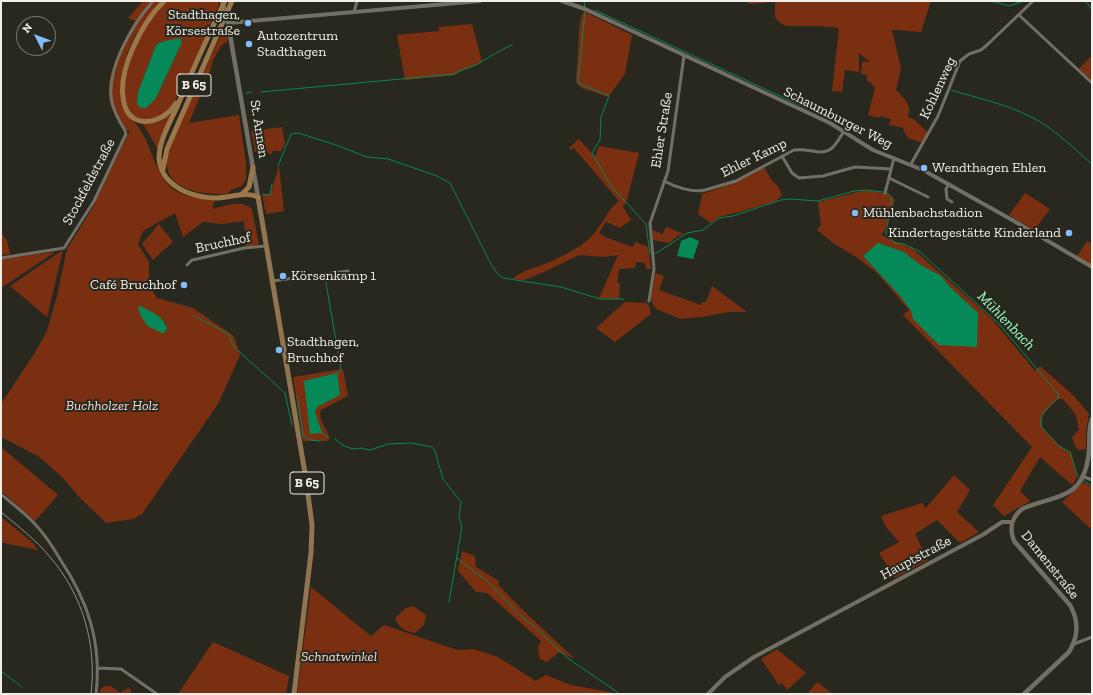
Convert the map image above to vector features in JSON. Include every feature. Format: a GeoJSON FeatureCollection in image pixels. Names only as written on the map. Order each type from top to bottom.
{"type":"FeatureCollection","features":[{"type":"Feature","properties":{"kind":"highway"},"geometry":{"type":"LineString","coordinates":[[164,1],[149,18],[133,47],[127,64],[123,85],[122,96],[124,105],[132,117],[150,122],[160,119],[168,114],[186,85]]}},
{"type":"Feature","properties":{"kind":"highway","name":"B 65"},"geometry":{"type":"LineString","coordinates":[[163,172],[159,160],[161,144],[220,11],[223,1]]}},
{"type":"Feature","properties":{"kind":"highway","name":"B 65"},"geometry":{"type":"LineString","coordinates":[[163,172],[167,149],[226,22],[232,1]]}},
{"type":"Feature","properties":{"kind":"highway"},"geometry":{"type":"LineString","coordinates":[[241,194],[249,187],[253,167]]}},
{"type":"Feature","properties":{"kind":"highway"},"geometry":{"type":"LineString","coordinates":[[163,172],[168,180],[174,185],[198,196],[217,198],[249,194],[258,197]]}},
{"type":"Feature","properties":{"kind":"main road","name":"St. Annen"},"geometry":{"type":"LineString","coordinates":[[223,1],[272,281]]}},
{"type":"Feature","properties":{"kind":"main road","name":"B 65"},"geometry":{"type":"LineString","coordinates":[[272,281],[310,502],[312,525],[307,590],[294,694]]}},
{"type":"Feature","properties":{"kind":"main road","name":"Hauptstraße"},"geometry":{"type":"LineString","coordinates":[[1012,522],[1017,513],[1022,510],[1065,495],[1075,487],[1082,476],[1088,460],[1089,432],[1092,419]]}},
{"type":"Feature","properties":{"kind":"main road","name":"Damenstraße"},"geometry":{"type":"LineString","coordinates":[[1012,522],[1011,535],[1014,541],[1063,597],[1074,613],[1077,629],[1074,644]]}},
{"type":"Feature","properties":{"kind":"main road"},"geometry":{"type":"LineString","coordinates":[[1024,694],[1070,652],[1074,644]]}},
{"type":"Feature","properties":{"kind":"street","name":"Stockfeldstraße"},"geometry":{"type":"LineString","coordinates":[[1,258],[64,248],[88,212],[126,134],[116,116],[111,97],[116,66],[124,44],[137,20],[154,1]]}},
{"type":"Feature","properties":{"kind":"street"},"geometry":{"type":"LineString","coordinates":[[354,12],[357,1]]}},
{"type":"Feature","properties":{"kind":"street"},"geometry":{"type":"LineString","coordinates":[[226,22],[480,1]]}},
{"type":"Feature","properties":{"kind":"street","name":"Schaumburger Weg"},"geometry":{"type":"LineString","coordinates":[[562,1],[585,9],[830,123],[873,150],[911,164],[949,184],[1092,267]]}},
{"type":"Feature","properties":{"kind":"street","name":"Kohlenweg"},"geometry":{"type":"LineString","coordinates":[[911,164],[938,116],[960,61],[969,54],[981,50],[1033,1]]}},
{"type":"Feature","properties":{"kind":"street"},"geometry":{"type":"LineString","coordinates":[[1019,15],[1092,83]]}},
{"type":"Feature","properties":{"kind":"street","name":"Ehler Straße"},"geometry":{"type":"LineString","coordinates":[[649,301],[654,269],[650,223],[668,171],[684,56]]}},
{"type":"Feature","properties":{"kind":"street","name":"Ehler Kamp"},"geometry":{"type":"LineString","coordinates":[[664,181],[691,190],[701,191],[736,181],[798,149],[826,152],[832,148],[844,131]]}},
{"type":"Feature","properties":{"kind":"street"},"geometry":{"type":"LineString","coordinates":[[782,156],[792,173],[799,178],[805,179],[823,176],[855,167],[891,169]]}},
{"type":"Feature","properties":{"kind":"street"},"geometry":{"type":"LineString","coordinates":[[885,193],[894,158]]}},
{"type":"Feature","properties":{"kind":"street"},"geometry":{"type":"LineString","coordinates":[[889,178],[928,197]]}},
{"type":"Feature","properties":{"kind":"street"},"geometry":{"type":"LineString","coordinates":[[949,184],[946,189],[947,199],[952,202]]}},
{"type":"Feature","properties":{"kind":"street","name":"Bruchhof"},"geometry":{"type":"LineString","coordinates":[[189,264],[196,259],[244,248],[266,246]]}},
{"type":"Feature","properties":{"kind":"street"},"geometry":{"type":"LineString","coordinates":[[272,281],[348,271]]}},
{"type":"Feature","properties":{"kind":"street"},"geometry":{"type":"LineString","coordinates":[[1082,476],[1092,480]]}},
{"type":"Feature","properties":{"kind":"street"},"geometry":{"type":"LineString","coordinates":[[1,494],[35,524],[59,556],[75,582],[90,616],[94,635],[97,668],[96,694]]}},
{"type":"Feature","properties":{"kind":"street","name":"Hauptstraße"},"geometry":{"type":"LineString","coordinates":[[708,694],[725,677],[754,657],[978,538],[1002,522],[1012,522]]}},
{"type":"Feature","properties":{"kind":"street"},"geometry":{"type":"LineString","coordinates":[[1074,644],[1092,637]]}},
{"type":"Feature","properties":{"kind":"street"},"geometry":{"type":"LineString","coordinates":[[97,668],[122,670],[157,694]]}},
{"type":"Feature","properties":{"kind":"green space","name":"Buchholzer Holz"},"geometry":{"type":"Polygon","coordinates":[[[143,1],[218,1],[219,5],[171,107],[156,118],[142,119],[132,114],[126,105],[124,93],[125,80],[141,33],[138,31],[130,46],[122,70],[120,87],[121,101],[126,111],[143,134],[158,170],[169,186],[187,196],[215,200],[212,209],[233,204],[243,204],[248,206],[252,209],[259,245],[246,246],[244,221],[222,224],[203,222],[183,237],[175,213],[143,231],[138,244],[149,262],[149,285],[157,298],[193,308],[234,336],[240,355],[218,404],[142,514],[133,519],[106,523],[80,498],[62,477],[38,456],[1,437],[1,404],[34,354],[47,331],[57,296],[67,249],[93,207],[130,130],[124,131],[111,106],[109,97],[110,78],[113,68],[135,21],[128,18],[143,1]],[[163,41],[156,45],[138,92],[156,98],[182,42],[163,41]],[[148,310],[158,330],[164,334],[166,323],[148,310]]]}},
{"type":"Feature","properties":{"kind":"green space"},"geometry":{"type":"Polygon","coordinates":[[[744,1],[931,1],[921,32],[890,30],[892,31],[901,68],[896,90],[905,99],[909,109],[908,117],[915,120],[928,133],[923,143],[908,138],[903,130],[904,128],[889,125],[891,119],[868,115],[875,88],[867,81],[867,75],[861,74],[862,62],[870,62],[859,53],[859,72],[845,70],[842,92],[832,91],[839,28],[818,26],[786,26],[779,22],[775,17],[775,2],[750,4],[744,1]]]}},
{"type":"Feature","properties":{"kind":"green space"},"geometry":{"type":"Polygon","coordinates":[[[583,12],[632,35],[625,74],[608,97],[582,88],[577,84],[580,21],[583,12]]]}},
{"type":"Feature","properties":{"kind":"green space"},"geometry":{"type":"Polygon","coordinates":[[[472,24],[482,62],[455,75],[405,80],[397,35],[439,31],[439,27],[472,24]]]}},
{"type":"Feature","properties":{"kind":"green space"},"geometry":{"type":"Polygon","coordinates":[[[225,26],[228,41],[221,46],[213,60],[210,72],[189,123],[239,115],[246,163],[246,179],[242,186],[231,190],[227,194],[210,194],[191,190],[175,182],[167,167],[167,160],[174,135],[225,26]]]}},
{"type":"Feature","properties":{"kind":"green space"},"geometry":{"type":"Polygon","coordinates":[[[1092,55],[1092,81],[1079,69],[1092,55]]]}},
{"type":"Feature","properties":{"kind":"green space"},"geometry":{"type":"Polygon","coordinates":[[[169,115],[170,116],[157,148],[143,124],[157,122],[169,115]]]}},
{"type":"Feature","properties":{"kind":"green space"},"geometry":{"type":"Polygon","coordinates":[[[282,127],[285,144],[281,151],[273,151],[271,155],[266,151],[255,152],[251,131],[282,127]]]}},
{"type":"Feature","properties":{"kind":"green space"},"geometry":{"type":"Polygon","coordinates":[[[579,139],[595,157],[599,146],[639,153],[627,200],[623,207],[631,220],[620,228],[606,222],[599,233],[605,237],[633,247],[635,242],[648,247],[651,269],[646,269],[645,263],[636,262],[635,268],[619,269],[617,283],[620,283],[619,299],[599,298],[618,255],[604,257],[579,255],[524,280],[514,279],[514,277],[521,273],[561,257],[587,241],[595,233],[611,209],[619,201],[574,148],[570,150],[569,148],[579,139]]]}},
{"type":"Feature","properties":{"kind":"green space"},"geometry":{"type":"Polygon","coordinates":[[[279,166],[284,211],[266,214],[262,194],[270,195],[279,166]]]}},
{"type":"Feature","properties":{"kind":"green space"},"geometry":{"type":"Polygon","coordinates":[[[764,167],[772,181],[778,186],[782,195],[776,201],[719,217],[711,223],[698,214],[702,194],[737,182],[764,167]]]}},
{"type":"Feature","properties":{"kind":"green space"},"geometry":{"type":"Polygon","coordinates":[[[866,190],[888,194],[895,200],[885,231],[881,235],[913,249],[991,318],[1035,371],[1040,366],[1074,396],[1089,414],[1086,431],[1086,449],[1078,450],[1072,437],[1079,430],[1076,415],[1063,399],[1058,399],[1042,415],[1042,427],[1061,447],[1071,453],[1077,478],[1072,485],[1040,457],[1020,491],[1030,501],[1004,516],[993,505],[1032,447],[903,315],[909,310],[878,274],[817,230],[821,225],[818,202],[866,190]]]}},
{"type":"Feature","properties":{"kind":"green space"},"geometry":{"type":"Polygon","coordinates":[[[1025,193],[1050,209],[1034,230],[1009,215],[1025,193]]]}},
{"type":"Feature","properties":{"kind":"green space"},"geometry":{"type":"Polygon","coordinates":[[[159,224],[173,242],[153,260],[142,244],[159,224]]]}},
{"type":"Feature","properties":{"kind":"green space"},"geometry":{"type":"Polygon","coordinates":[[[666,227],[684,234],[678,236],[669,243],[653,240],[652,230],[663,234],[666,227]]]}},
{"type":"Feature","properties":{"kind":"green space"},"geometry":{"type":"Polygon","coordinates":[[[1,233],[7,240],[10,254],[1,255],[1,233]]]}},
{"type":"Feature","properties":{"kind":"green space"},"geometry":{"type":"Polygon","coordinates":[[[1087,241],[1092,244],[1092,265],[1077,256],[1087,241]]]}},
{"type":"Feature","properties":{"kind":"green space"},"geometry":{"type":"Polygon","coordinates":[[[63,250],[47,317],[10,286],[63,250]]]}},
{"type":"Feature","properties":{"kind":"green space"},"geometry":{"type":"Polygon","coordinates":[[[55,252],[1,288],[1,259],[55,252]]]}},
{"type":"Feature","properties":{"kind":"green space"},"geometry":{"type":"Polygon","coordinates":[[[656,273],[664,276],[659,290],[701,305],[702,302],[706,302],[712,286],[747,312],[729,312],[681,319],[656,309],[651,298],[656,273]]]}},
{"type":"Feature","properties":{"kind":"green space"},"geometry":{"type":"Polygon","coordinates":[[[625,302],[646,303],[649,305],[651,314],[615,342],[596,328],[625,302]]]}},
{"type":"Feature","properties":{"kind":"green space"},"geometry":{"type":"Polygon","coordinates":[[[343,369],[348,396],[321,410],[320,414],[322,422],[328,433],[329,440],[303,441],[293,377],[343,369]]]}},
{"type":"Feature","properties":{"kind":"green space"},"geometry":{"type":"Polygon","coordinates":[[[1,447],[58,495],[35,521],[1,491],[1,447]]]}},
{"type":"Feature","properties":{"kind":"green space"},"geometry":{"type":"Polygon","coordinates":[[[954,475],[970,490],[957,512],[979,532],[960,543],[937,520],[915,534],[928,560],[895,578],[879,553],[899,542],[886,527],[881,516],[922,503],[926,508],[954,475]]]}},
{"type":"Feature","properties":{"kind":"green space"},"geometry":{"type":"Polygon","coordinates":[[[1083,482],[1092,487],[1092,526],[1090,528],[1062,502],[1083,482]]]}},
{"type":"Feature","properties":{"kind":"green space"},"geometry":{"type":"Polygon","coordinates":[[[1,517],[33,543],[38,551],[1,542],[1,517]]]}},
{"type":"Feature","properties":{"kind":"green space"},"geometry":{"type":"Polygon","coordinates":[[[462,551],[475,556],[476,567],[499,581],[498,585],[575,659],[559,652],[547,662],[540,659],[538,648],[541,641],[487,593],[476,592],[458,571],[462,551]]]}},
{"type":"Feature","properties":{"kind":"green space","name":"Schnatwinkel"},"geometry":{"type":"Polygon","coordinates":[[[311,587],[371,636],[384,625],[457,650],[473,649],[498,657],[536,681],[546,675],[571,685],[620,694],[297,694],[311,587]]]}},
{"type":"Feature","properties":{"kind":"green space"},"geometry":{"type":"Polygon","coordinates":[[[413,606],[426,615],[424,625],[415,633],[403,628],[398,624],[395,618],[406,608],[413,606]]]}},
{"type":"Feature","properties":{"kind":"green space"},"geometry":{"type":"Polygon","coordinates":[[[213,642],[289,676],[286,694],[178,694],[213,642]]]}},
{"type":"Feature","properties":{"kind":"green space"},"geometry":{"type":"Polygon","coordinates":[[[777,649],[806,673],[787,690],[782,683],[779,685],[761,659],[777,649]]]}},
{"type":"Feature","properties":{"kind":"green space"},"geometry":{"type":"Polygon","coordinates":[[[817,682],[833,694],[807,694],[817,682]]]}},
{"type":"Feature","properties":{"kind":"green space"},"geometry":{"type":"Polygon","coordinates":[[[111,686],[120,693],[128,688],[131,690],[131,694],[99,694],[101,688],[111,686]]]}},
{"type":"Feature","properties":{"kind":"shaded area"},"geometry":{"type":"Polygon","coordinates":[[[180,38],[182,42],[156,98],[146,108],[141,108],[137,104],[138,92],[156,45],[165,41],[180,38]]]}},
{"type":"Feature","properties":{"kind":"shaded area"},"geometry":{"type":"Polygon","coordinates":[[[690,237],[699,241],[693,259],[677,256],[681,241],[690,237]]]}},
{"type":"Feature","properties":{"kind":"shaded area"},"geometry":{"type":"Polygon","coordinates":[[[878,243],[904,252],[919,264],[941,276],[950,287],[978,313],[977,347],[939,345],[913,319],[911,311],[901,297],[863,256],[878,243]]]}},
{"type":"Feature","properties":{"kind":"shaded area"},"geometry":{"type":"Polygon","coordinates":[[[140,306],[156,315],[163,321],[167,329],[163,334],[147,325],[139,311],[138,308],[140,306]]]}},
{"type":"Feature","properties":{"kind":"shaded area"},"geometry":{"type":"Polygon","coordinates":[[[337,373],[340,395],[317,407],[315,412],[322,433],[310,434],[304,381],[337,373]]]}},
{"type":"Feature","properties":{"kind":"waterway","name":"Mühlenbach"},"geometry":{"type":"LineString","coordinates":[[584,1],[585,7]]}},
{"type":"Feature","properties":{"kind":"waterway"},"geometry":{"type":"LineString","coordinates":[[991,1],[1009,6],[1024,1]]}},
{"type":"Feature","properties":{"kind":"waterway"},"geometry":{"type":"LineString","coordinates":[[1086,1],[1092,10]]}},
{"type":"Feature","properties":{"kind":"waterway","name":"Mühlenbach"},"geometry":{"type":"LineString","coordinates":[[585,10],[578,83],[609,96],[601,117],[600,140],[592,153],[611,186],[646,224],[650,254]]}},
{"type":"Feature","properties":{"kind":"waterway"},"geometry":{"type":"LineString","coordinates":[[595,10],[808,109]]}},
{"type":"Feature","properties":{"kind":"waterway"},"geometry":{"type":"LineString","coordinates":[[261,92],[454,74],[478,64],[512,45]]}},
{"type":"Feature","properties":{"kind":"waterway"},"geometry":{"type":"LineString","coordinates":[[951,90],[1002,105],[1031,117],[1055,132],[1092,164]]}},
{"type":"Feature","properties":{"kind":"waterway"},"geometry":{"type":"LineString","coordinates":[[246,93],[252,92]]}},
{"type":"Feature","properties":{"kind":"waterway"},"geometry":{"type":"LineString","coordinates":[[278,166],[291,134],[298,133],[367,157],[388,159],[437,176],[450,183],[492,266],[503,278],[561,287],[600,299],[624,299]]}},
{"type":"Feature","properties":{"kind":"waterway"},"geometry":{"type":"LineString","coordinates":[[263,194],[270,195],[272,184]]}},
{"type":"Feature","properties":{"kind":"waterway","name":"Mühlenbach"},"geometry":{"type":"LineString","coordinates":[[654,254],[687,233],[703,230],[719,218],[733,216],[781,200],[790,199],[818,201],[854,191],[866,190],[883,192]]}},
{"type":"Feature","properties":{"kind":"waterway","name":"Mühlenbach"},"geometry":{"type":"LineString","coordinates":[[887,193],[892,197],[886,234],[894,243],[904,244],[919,251],[999,324],[1059,395],[1043,414],[1041,419],[1042,428],[1059,446],[1070,452],[1078,477]]}},
{"type":"Feature","properties":{"kind":"waterway"},"geometry":{"type":"LineString","coordinates":[[325,277],[341,370],[336,375]]}},
{"type":"Feature","properties":{"kind":"waterway"},"geometry":{"type":"LineString","coordinates":[[194,316],[229,334],[233,346],[285,393],[292,425]]}},
{"type":"Feature","properties":{"kind":"waterway"},"geometry":{"type":"LineString","coordinates":[[297,396],[303,436],[310,440],[320,441]]}},
{"type":"Feature","properties":{"kind":"waterway"},"geometry":{"type":"LineString","coordinates":[[321,431],[328,437]]}},
{"type":"Feature","properties":{"kind":"waterway"},"geometry":{"type":"LineString","coordinates":[[335,439],[344,446],[353,449],[361,448],[370,450],[388,444],[411,443],[432,447],[435,451],[443,479],[461,502],[459,517],[462,527],[449,602]]}},
{"type":"Feature","properties":{"kind":"waterway","name":"Mühlenbach"},"geometry":{"type":"LineString","coordinates":[[1083,480],[1092,486]]}},
{"type":"Feature","properties":{"kind":"waterway"},"geometry":{"type":"LineString","coordinates":[[457,558],[487,581],[524,619],[534,626],[566,657],[620,694]]}},
{"type":"Feature","properties":{"kind":"waterway"},"geometry":{"type":"LineString","coordinates":[[1,671],[22,687]]}},
{"type":"Feature","properties":{"kind":"railway"},"geometry":{"type":"LineString","coordinates":[[1,512],[27,533],[45,551],[61,572],[79,604],[85,621],[92,657],[91,694]]}},
{"type":"Feature","properties":{"kind":"place","name":"Stadthagen, Körsestraße"},"geometry":{"type":"Point","coordinates":[248,23]}},
{"type":"Feature","properties":{"kind":"place","name":"Autozentrum Stadthagen"},"geometry":{"type":"Point","coordinates":[249,44]}},
{"type":"Feature","properties":{"kind":"place","name":"Wendthagen Ehlen"},"geometry":{"type":"Point","coordinates":[924,168]}},
{"type":"Feature","properties":{"kind":"place","name":"Mühlenbachstadion"},"geometry":{"type":"Point","coordinates":[855,213]}},
{"type":"Feature","properties":{"kind":"place","name":"Kindertagestätte Kinderland"},"geometry":{"type":"Point","coordinates":[1069,233]}},
{"type":"Feature","properties":{"kind":"place","name":"Körsenkamp 1"},"geometry":{"type":"Point","coordinates":[283,276]}},
{"type":"Feature","properties":{"kind":"place","name":"Café Bruchhof"},"geometry":{"type":"Point","coordinates":[184,285]}},
{"type":"Feature","properties":{"kind":"place","name":"Stadthagen, Bruchhof"},"geometry":{"type":"Point","coordinates":[279,350]}}]}
